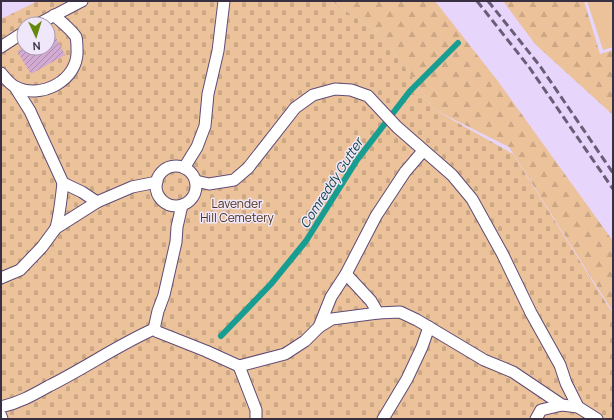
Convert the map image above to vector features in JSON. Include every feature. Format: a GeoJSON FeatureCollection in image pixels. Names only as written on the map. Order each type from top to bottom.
{"type":"FeatureCollection","features":[{"type":"Feature","properties":{"kind":"lane"},"geometry":{"type":"LineString","coordinates":[[15,87],[30,91],[46,90],[62,81],[73,71],[77,56],[76,38],[54,15],[82,1]]}},
{"type":"Feature","properties":{"kind":"lane"},"geometry":{"type":"LineString","coordinates":[[184,168],[197,147],[205,126],[208,94],[218,52],[224,1]]}},
{"type":"Feature","properties":{"kind":"lane"},"geometry":{"type":"LineString","coordinates":[[1,47],[16,37]]}},
{"type":"Feature","properties":{"kind":"lane"},"geometry":{"type":"LineString","coordinates":[[1,73],[15,87],[30,112],[63,183],[61,211],[56,228],[42,247],[20,270],[1,278]]}},
{"type":"Feature","properties":{"kind":"lane"},"geometry":{"type":"LineString","coordinates":[[196,181],[209,184],[234,180],[248,168],[295,108],[313,95],[335,89],[351,90],[368,96],[396,127],[422,151],[452,175],[472,199],[503,255],[531,313],[560,365],[566,383],[578,407]]}},
{"type":"Feature","properties":{"kind":"lane"},"geometry":{"type":"LineString","coordinates":[[319,327],[331,297],[346,274],[380,211],[405,172],[422,151]]}},
{"type":"Feature","properties":{"kind":"lane"},"geometry":{"type":"LineString","coordinates":[[176,166],[184,168],[192,173],[196,181],[196,191],[192,198],[182,205],[169,205],[162,199],[157,191],[157,182],[161,173],[167,168],[176,166]]}},
{"type":"Feature","properties":{"kind":"lane"},"geometry":{"type":"LineString","coordinates":[[56,228],[97,202],[132,187],[157,182]]}},
{"type":"Feature","properties":{"kind":"lane"},"geometry":{"type":"LineString","coordinates":[[63,183],[97,202]]}},
{"type":"Feature","properties":{"kind":"lane"},"geometry":{"type":"LineString","coordinates":[[154,329],[158,311],[166,288],[182,205]]}},
{"type":"Feature","properties":{"kind":"lane"},"geometry":{"type":"LineString","coordinates":[[346,274],[371,300],[378,313]]}},
{"type":"Feature","properties":{"kind":"lane"},"geometry":{"type":"LineString","coordinates":[[154,329],[239,366],[285,354],[305,341],[319,327],[332,319],[378,313],[400,312],[484,360],[512,372],[562,404],[578,407],[597,419]]}},
{"type":"Feature","properties":{"kind":"lane"},"geometry":{"type":"LineString","coordinates":[[382,419],[406,379],[422,347],[429,328]]}},
{"type":"Feature","properties":{"kind":"lane"},"geometry":{"type":"LineString","coordinates":[[1,407],[17,403],[68,377],[154,329]]}},
{"type":"Feature","properties":{"kind":"lane"},"geometry":{"type":"LineString","coordinates":[[239,366],[256,410],[256,419]]}},
{"type":"Feature","properties":{"kind":"lane"},"geometry":{"type":"LineString","coordinates":[[536,419],[542,410],[562,404]]}},
{"type":"Feature","properties":{"kind":"green space","name":"Lavender Hill Cemetery"},"geometry":{"type":"Polygon","coordinates":[[[38,1],[331,1],[382,35],[435,110],[513,154],[613,314],[613,419],[1,419],[1,19],[38,1]]]}},
{"type":"Feature","properties":{"kind":"green space"},"geometry":{"type":"Polygon","coordinates":[[[331,1],[435,1],[497,80],[613,241],[613,312],[509,147],[435,110],[382,35],[331,1]]]}},
{"type":"Feature","properties":{"kind":"green space"},"geometry":{"type":"Polygon","coordinates":[[[503,1],[584,1],[600,54],[613,50],[613,115],[535,44],[503,1]]]}},
{"type":"Feature","properties":{"kind":"green space"},"geometry":{"type":"Polygon","coordinates":[[[587,1],[613,1],[613,47],[603,50],[587,1]]]}},
{"type":"Feature","properties":{"kind":"building"},"geometry":{"type":"Polygon","coordinates":[[[56,38],[65,55],[31,74],[20,56],[56,56],[56,38]]]}},
{"type":"Feature","properties":{"kind":"waterway","name":"Comreddy Gutter"},"geometry":{"type":"LineString","coordinates":[[221,336],[271,284],[306,241],[357,160],[410,91],[458,43]]}},
{"type":"Feature","properties":{"kind":"railway"},"geometry":{"type":"LineString","coordinates":[[477,1],[529,67],[613,189]]}},
{"type":"Feature","properties":{"kind":"railway"},"geometry":{"type":"LineString","coordinates":[[488,1],[540,66],[613,173]]}}]}
